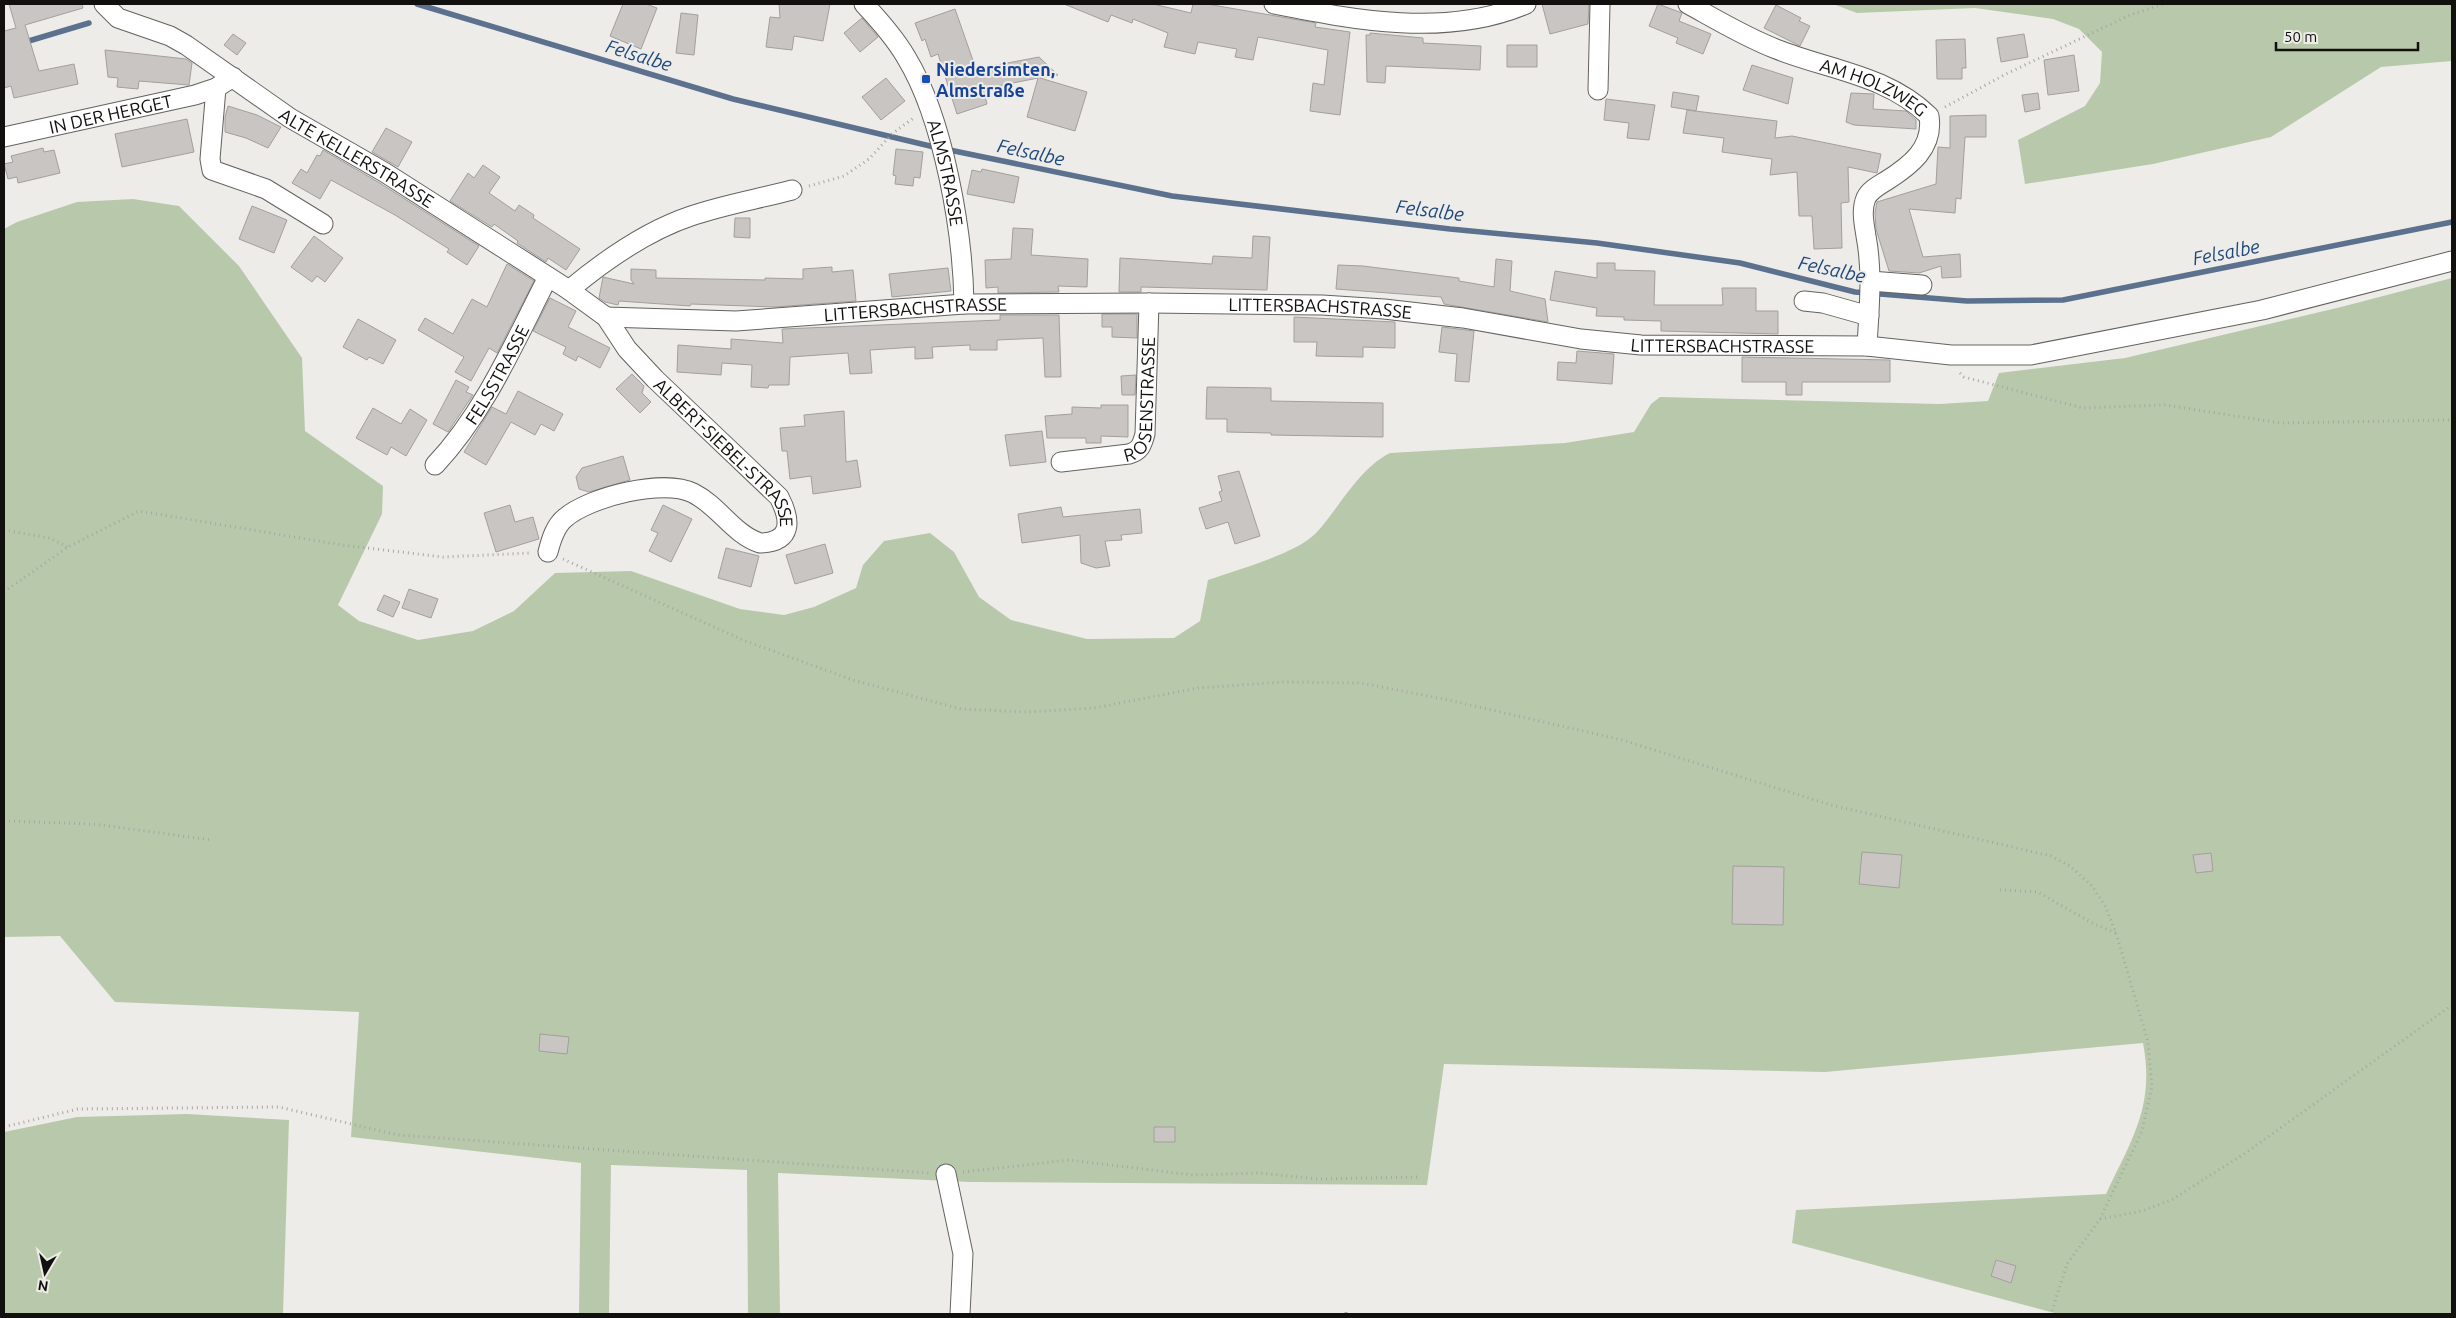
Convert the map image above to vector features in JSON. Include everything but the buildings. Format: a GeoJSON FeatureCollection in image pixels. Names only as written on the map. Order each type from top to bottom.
{"type":"FeatureCollection","features":[{"type":"Feature","properties":{"kind":"street","name":"ALTE KELLERSTRASSE"},"geometry":{"type":"LineString","coordinates":[[104,4],[118,18],[170,36],[233,77],[290,118],[384,172],[569,290],[606,317]]}},
{"type":"Feature","properties":{"kind":"street","name":"ALMSTRASSE"},"geometry":{"type":"LineString","coordinates":[[864,4],[893,38],[907,58],[928,107],[944,159],[959,232],[964,304]]}},
{"type":"Feature","properties":{"kind":"street"},"geometry":{"type":"LineString","coordinates":[[1274,4],[1356,18],[1433,23],[1491,16],[1526,4]]}},
{"type":"Feature","properties":{"kind":"street"},"geometry":{"type":"LineString","coordinates":[[1598,90],[1600,4]]}},
{"type":"Feature","properties":{"kind":"street","name":"AM HOLZWEG"},"geometry":{"type":"LineString","coordinates":[[1688,4],[1749,38],[1776,49],[1872,80],[1903,96],[1929,116],[1930,135],[1922,152],[1899,173],[1872,190],[1865,201],[1864,219],[1870,263],[1867,346]]}},
{"type":"Feature","properties":{"kind":"street","name":"IN DER HERGET"},"geometry":{"type":"LineString","coordinates":[[4,137],[195,95],[216,88],[233,77]]}},
{"type":"Feature","properties":{"kind":"street"},"geometry":{"type":"LineString","coordinates":[[216,88],[210,159],[212,170],[266,189],[322,224]]}},
{"type":"Feature","properties":{"kind":"street"},"geometry":{"type":"LineString","coordinates":[[569,290],[597,268],[668,225],[710,211],[792,190]]}},
{"type":"Feature","properties":{"kind":"street","name":"LITTERSBACHSTRASSE"},"geometry":{"type":"LineString","coordinates":[[606,317],[736,321],[964,304],[1149,303],[1322,305],[1384,309],[1463,318],[1581,339],[1641,345],[1867,346],[1950,355],[2031,355],[2262,310],[2452,261]]}},
{"type":"Feature","properties":{"kind":"street","name":"FELSSTRASSE"},"geometry":{"type":"LineString","coordinates":[[435,466],[459,436],[487,392],[548,277]]}},
{"type":"Feature","properties":{"kind":"street"},"geometry":{"type":"LineString","coordinates":[[1870,283],[1922,285]]}},
{"type":"Feature","properties":{"kind":"street"},"geometry":{"type":"LineString","coordinates":[[1804,301],[1869,311]]}},
{"type":"Feature","properties":{"kind":"street","name":"ROSENSTRASSE"},"geometry":{"type":"LineString","coordinates":[[1061,462],[1129,454],[1137,452],[1142,445],[1145,434],[1149,303]]}},
{"type":"Feature","properties":{"kind":"street","name":"ALBERT-SIEBEL-STRASSE"},"geometry":{"type":"LineString","coordinates":[[548,552],[557,527],[565,518],[581,508],[629,492],[658,488],[676,488],[705,499],[741,533],[760,543],[779,538],[786,532],[788,524],[779,498],[627,349],[606,317]]}},
{"type":"Feature","properties":{"kind":"street"},"geometry":{"type":"LineString","coordinates":[[946,1174],[963,1254],[960,1314]]}},
{"type":"Feature","properties":{"kind":"path"},"geometry":{"type":"LineString","coordinates":[[1929,116],[2006,74],[2130,14],[2164,4]]}},
{"type":"Feature","properties":{"kind":"path"},"geometry":{"type":"LineString","coordinates":[[792,190],[844,176],[870,159],[893,134],[928,107]]}},
{"type":"Feature","properties":{"kind":"path"},"geometry":{"type":"LineString","coordinates":[[1950,355],[1955,368],[1964,377],[2083,408],[2165,405],[2281,423],[2452,420]]}},
{"type":"Feature","properties":{"kind":"path"},"geometry":{"type":"LineString","coordinates":[[4,592],[68,547],[139,511],[342,545],[443,557],[508,556],[548,552],[743,640],[853,680],[961,708],[1028,712],[1094,708],[1198,688],[1283,682],[1361,683],[1448,700],[1622,740],[1831,805],[2052,856],[2070,866],[2092,886],[2105,906],[2116,932],[2148,1042],[2152,1086],[2142,1131],[2100,1219],[2067,1264],[2051,1314]]}},
{"type":"Feature","properties":{"kind":"path"},"geometry":{"type":"LineString","coordinates":[[4,530],[49,538],[68,547]]}},
{"type":"Feature","properties":{"kind":"path"},"geometry":{"type":"LineString","coordinates":[[4,821],[93,824],[212,840]]}},
{"type":"Feature","properties":{"kind":"path"},"geometry":{"type":"LineString","coordinates":[[2000,890],[2038,892],[2092,924],[2116,932]]}},
{"type":"Feature","properties":{"kind":"path"},"geometry":{"type":"LineString","coordinates":[[2100,1219],[2142,1211],[2173,1199],[2247,1152],[2452,1005]]}},
{"type":"Feature","properties":{"kind":"path"},"geometry":{"type":"LineString","coordinates":[[4,1127],[78,1109],[279,1107],[398,1135],[946,1174],[1070,1160],[1193,1175],[1260,1173],[1318,1179],[1418,1177]]}},
{"type":"Feature","properties":{"kind":"green space"},"geometry":{"type":"Polygon","coordinates":[[[1833,4],[2452,4],[2452,61],[2381,67],[2271,137],[2153,164],[2025,184],[2018,140],[2085,106],[2100,83],[2102,52],[2079,29],[2053,19],[1975,8],[1857,13],[1833,4]]]}},
{"type":"Feature","properties":{"kind":"green space"},"geometry":{"type":"Polygon","coordinates":[[[133,199],[179,206],[239,266],[302,358],[305,431],[383,486],[382,514],[338,605],[359,621],[418,640],[473,631],[514,611],[555,573],[631,571],[740,609],[784,615],[814,607],[856,588],[863,565],[884,541],[930,533],[954,552],[979,597],[1011,620],[1087,639],[1174,638],[1200,621],[1208,580],[1265,561],[1307,541],[1325,523],[1359,478],[1390,453],[1565,443],[1634,432],[1651,404],[1660,397],[1939,404],[1988,401],[1999,373],[2125,358],[2341,307],[2452,278],[2452,1314],[2058,1314],[1792,1243],[1796,1210],[2106,1194],[2139,1122],[2146,1085],[2143,1043],[1825,1072],[1444,1064],[1427,1185],[970,1182],[778,1173],[780,1314],[748,1314],[747,1170],[611,1165],[609,1314],[579,1314],[581,1163],[351,1137],[359,1012],[115,1002],[60,936],[4,937],[4,229],[17,222],[77,202],[133,199]]]}},
{"type":"Feature","properties":{"kind":"green space"},"geometry":{"type":"Polygon","coordinates":[[[187,1114],[289,1120],[283,1314],[4,1314],[4,1132],[77,1117],[187,1114]]]}},
{"type":"Feature","properties":{"kind":"waterway","name":"Felsalbe"},"geometry":{"type":"LineString","coordinates":[[417,4],[733,99],[930,146],[1172,196],[1450,229],[1597,243],[1740,263],[1855,292],[1967,301],[2063,300],[2452,222]]}},
{"type":"Feature","properties":{"kind":"waterway","name":"Felsalbe"},"geometry":{"type":"LineString","coordinates":[[22,43],[89,23]]}},
{"type":"Feature","properties":{"kind":"place","name":"Niedersimten, Almstraße"},"geometry":{"type":"Point","coordinates":[926,79]}}]}
